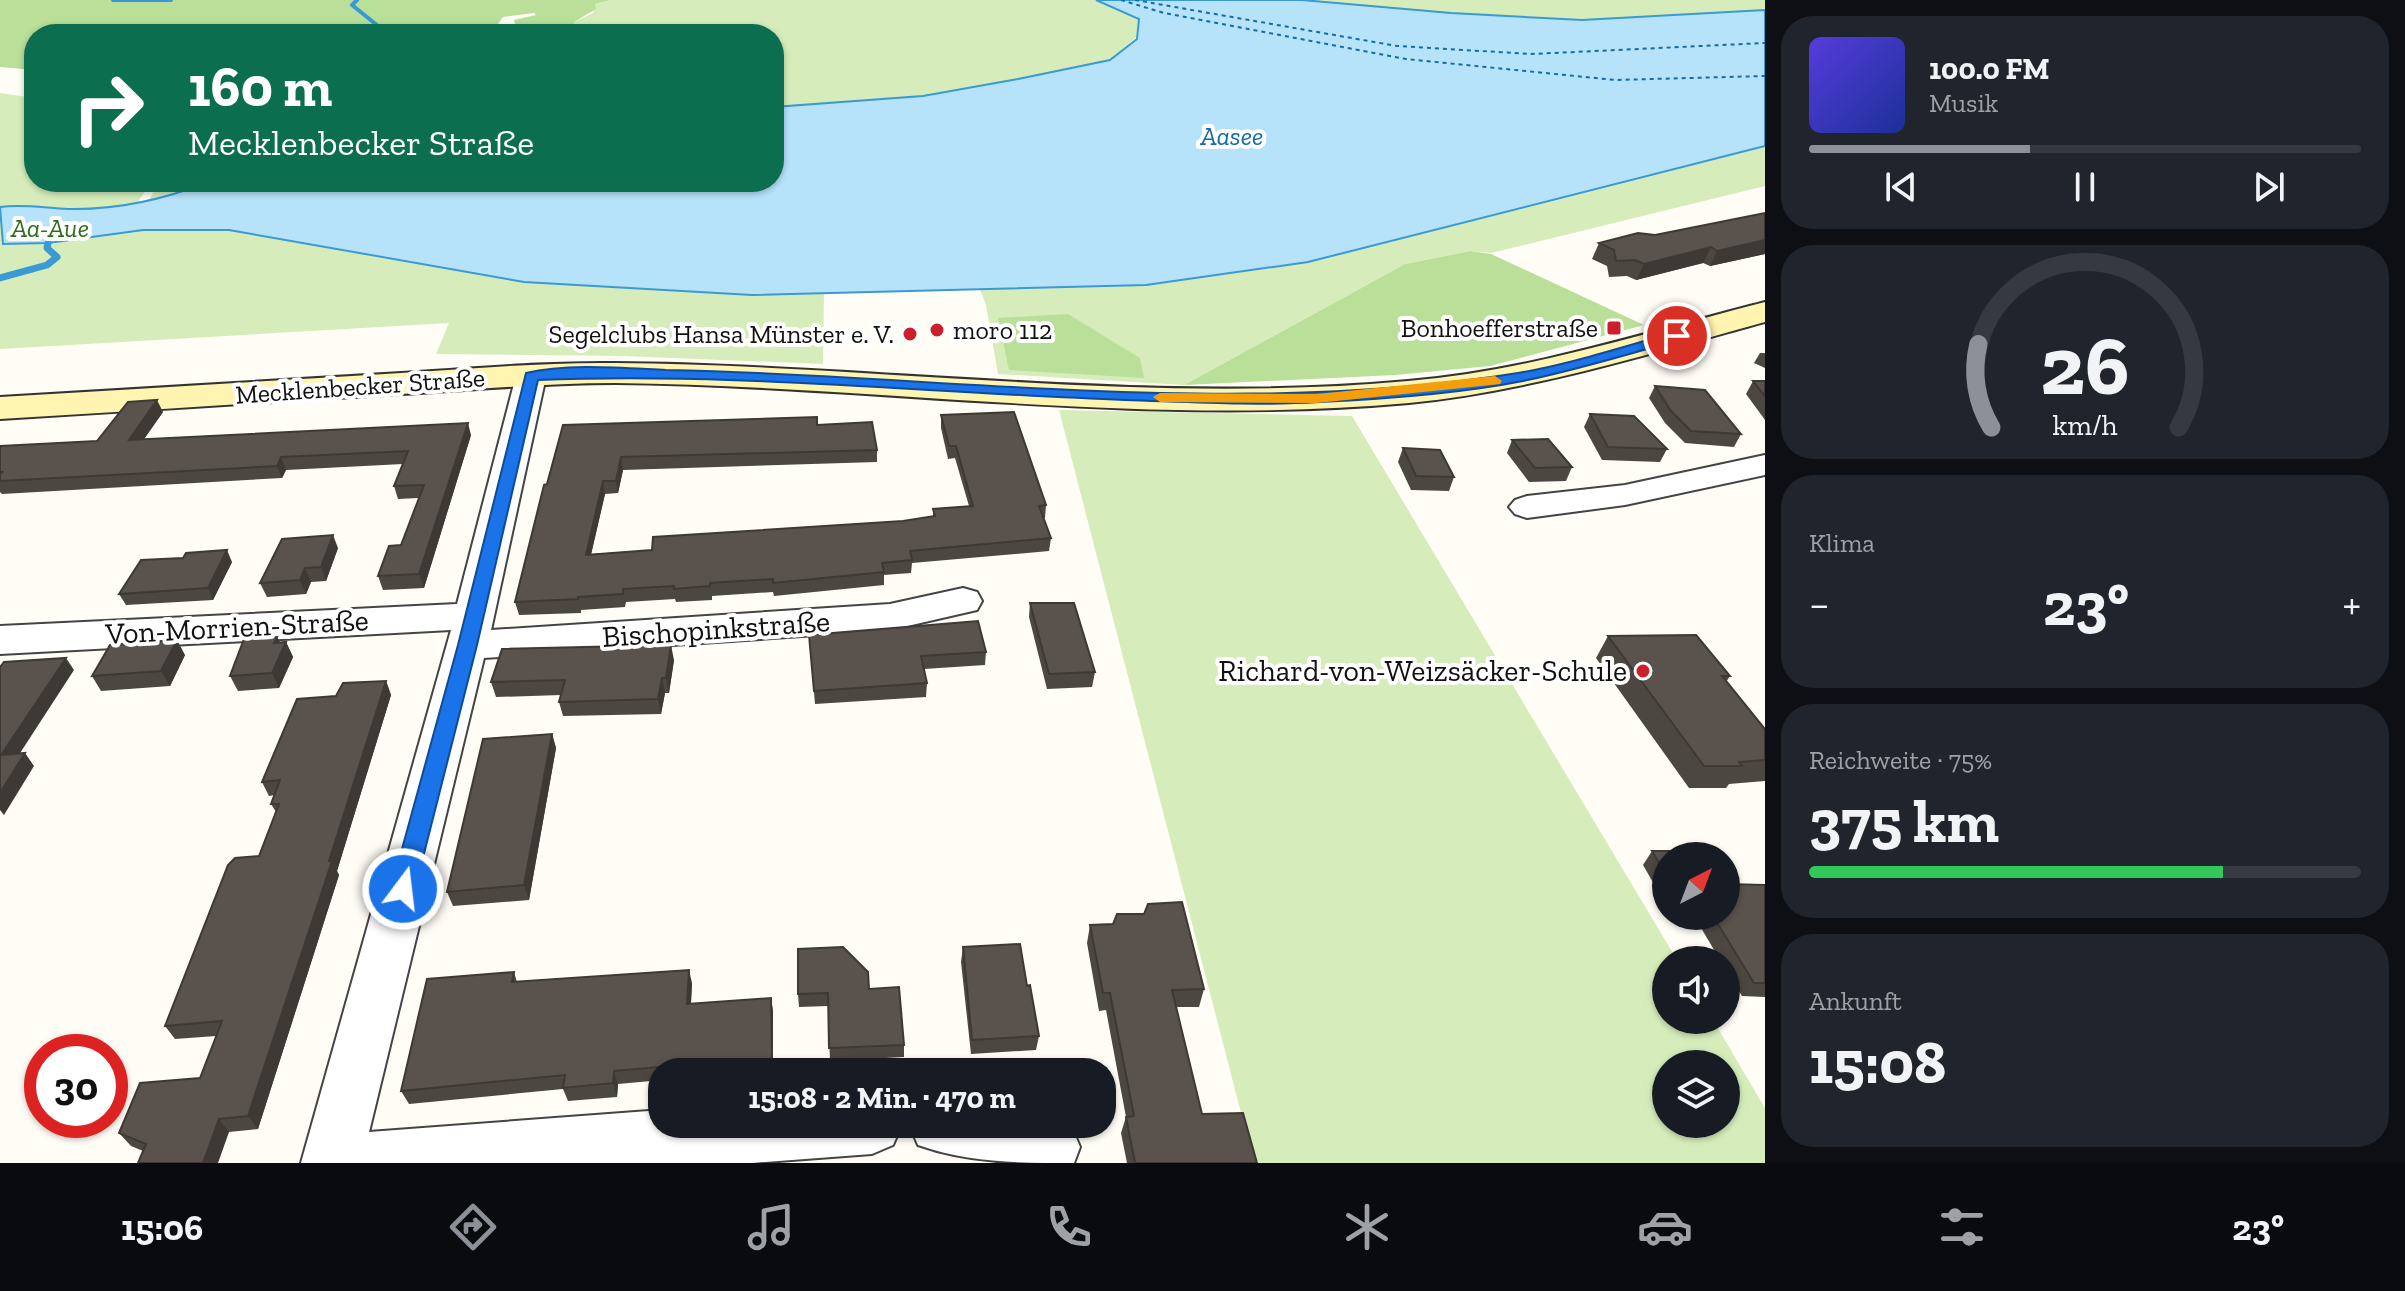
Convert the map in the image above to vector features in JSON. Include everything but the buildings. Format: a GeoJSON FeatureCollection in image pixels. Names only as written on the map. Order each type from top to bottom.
{"type":"FeatureCollection","features":[{"type":"Feature","properties":{"kind":"street","name":"Mecklenbecker Straße"},"geometry":{"type":"LineString","coordinates":[[0,408],[612,372],[1042,393],[1216,399],[1317,398],[1412,391],[1520,377],[1581,364],[1765,312]]}},
{"type":"Feature","properties":{"kind":"street"},"geometry":{"type":"LineString","coordinates":[[331,1163],[470,631],[531,376]]}},
{"type":"Feature","properties":{"kind":"street"},"geometry":{"type":"LineString","coordinates":[[1527,507],[1625,495],[1765,465]]}},
{"type":"Feature","properties":{"kind":"street","name":"Bischopinkstraße"},"geometry":{"type":"LineString","coordinates":[[470,631],[890,617],[963,601]]}},
{"type":"Feature","properties":{"kind":"street","name":"Von-Morrien-Straße"},"geometry":{"type":"LineString","coordinates":[[0,640],[470,631]]}},
{"type":"Feature","properties":{"kind":"street"},"geometry":{"type":"LineString","coordinates":[[362,1163],[689,1138]]}},
{"type":"Feature","properties":{"kind":"street"},"geometry":{"type":"LineString","coordinates":[[1007,1138],[1050,1147]]}},
{"type":"Feature","properties":{"kind":"green space"},"geometry":{"type":"Polygon","coordinates":[[[0,0],[611,0],[595,4],[596,9],[574,24],[515,24],[514,20],[536,15],[534,13],[503,17],[498,24],[24,24],[24,69],[0,67],[0,0]]]}},
{"type":"Feature","properties":{"kind":"green space"},"geometry":{"type":"Polygon","coordinates":[[[611,0],[1096,0],[1139,19],[1140,34],[1110,60],[1018,79],[923,96],[784,106],[784,24],[574,24],[593,13],[595,4],[611,0]]]}},
{"type":"Feature","properties":{"kind":"green space"},"geometry":{"type":"Polygon","coordinates":[[[1302,0],[1765,0],[1765,10],[1582,20],[1302,0]]]}},
{"type":"Feature","properties":{"kind":"green space","name":"Aa-Aue"},"geometry":{"type":"Polygon","coordinates":[[[0,93],[24,97],[24,192],[144,192],[118,233],[229,230],[524,282],[752,295],[824,293],[823,364],[624,356],[436,354],[449,323],[0,349],[0,93]]]}},
{"type":"Feature","properties":{"kind":"green space"},"geometry":{"type":"Polygon","coordinates":[[[1765,146],[1765,186],[1491,253],[1470,251],[1405,264],[1184,385],[998,374],[986,305],[980,289],[1146,285],[1308,262],[1765,146]]]}},
{"type":"Feature","properties":{"kind":"green space"},"geometry":{"type":"Polygon","coordinates":[[[154,192],[175,192],[149,200],[154,192]]]}},
{"type":"Feature","properties":{"kind":"green space"},"geometry":{"type":"Polygon","coordinates":[[[1470,251],[1491,254],[1644,325],[1490,366],[1395,375],[1184,385],[1405,264],[1470,251]]]}},
{"type":"Feature","properties":{"kind":"green space"},"geometry":{"type":"Polygon","coordinates":[[[1068,314],[1140,358],[1144,378],[1009,370],[998,318],[1068,314]]]}},
{"type":"Feature","properties":{"kind":"green space"},"geometry":{"type":"Polygon","coordinates":[[[1059,410],[1352,416],[1652,918],[1652,930],[1659,930],[1669,946],[1652,946],[1652,1034],[1721,1034],[1731,1050],[1652,1050],[1652,1138],[1740,1138],[1740,1066],[1765,1108],[1765,1163],[1254,1163],[1059,410]]]}},
{"type":"Feature","properties":{"kind":"water","name":"Aasee"},"geometry":{"type":"Polygon","coordinates":[[[1096,0],[1302,0],[1582,20],[1765,10],[1765,146],[1308,262],[1146,285],[752,295],[524,282],[229,230],[143,230],[48,243],[3,244],[0,207],[104,208],[180,192],[784,192],[784,106],[923,96],[1110,60],[1137,39],[1139,19],[1096,0]]]}},
{"type":"Feature","properties":{"kind":"waterway"},"geometry":{"type":"LineString","coordinates":[[113,0],[171,0]]}},
{"type":"Feature","properties":{"kind":"waterway"},"geometry":{"type":"LineString","coordinates":[[357,0],[352,5],[376,24]]}},
{"type":"Feature","properties":{"kind":"waterway"},"geometry":{"type":"LineString","coordinates":[[0,278],[47,265],[57,257],[47,248],[48,243]]}},
{"type":"Feature","properties":{"kind":"ferry route"},"geometry":{"type":"LineString","coordinates":[[1121,0],[1164,13],[1406,59],[1615,80],[1765,76]]}},
{"type":"Feature","properties":{"kind":"ferry route"},"geometry":{"type":"LineString","coordinates":[[1135,0],[1397,46],[1531,54],[1765,43]]}},
{"type":"Feature","properties":{"kind":"slow traffic"},"geometry":{"type":"LineString","coordinates":[[1160,397],[1317,398],[1495,381]]}},
{"type":"Feature","properties":{"kind":"place","name":"Bonhoefferstraße"},"geometry":{"type":"Point","coordinates":[1614,328]}},
{"type":"Feature","properties":{"kind":"place","name":"moro 112"},"geometry":{"type":"Point","coordinates":[937,330]}},
{"type":"Feature","properties":{"kind":"place","name":"Segelclubs Hansa Münster e. V."},"geometry":{"type":"Point","coordinates":[910,334]}},
{"type":"Feature","properties":{"kind":"place","name":"Richard-von-Weizsäcker-Schule"},"geometry":{"type":"Point","coordinates":[1643,671]}},
{"type":"Feature","properties":{"kind":"route"},"geometry":{"type":"LineString","coordinates":[[403,889],[467,645],[531,376],[612,372],[1216,399],[1317,398],[1412,391],[1520,377],[1581,364],[1677,336]]}}]}
